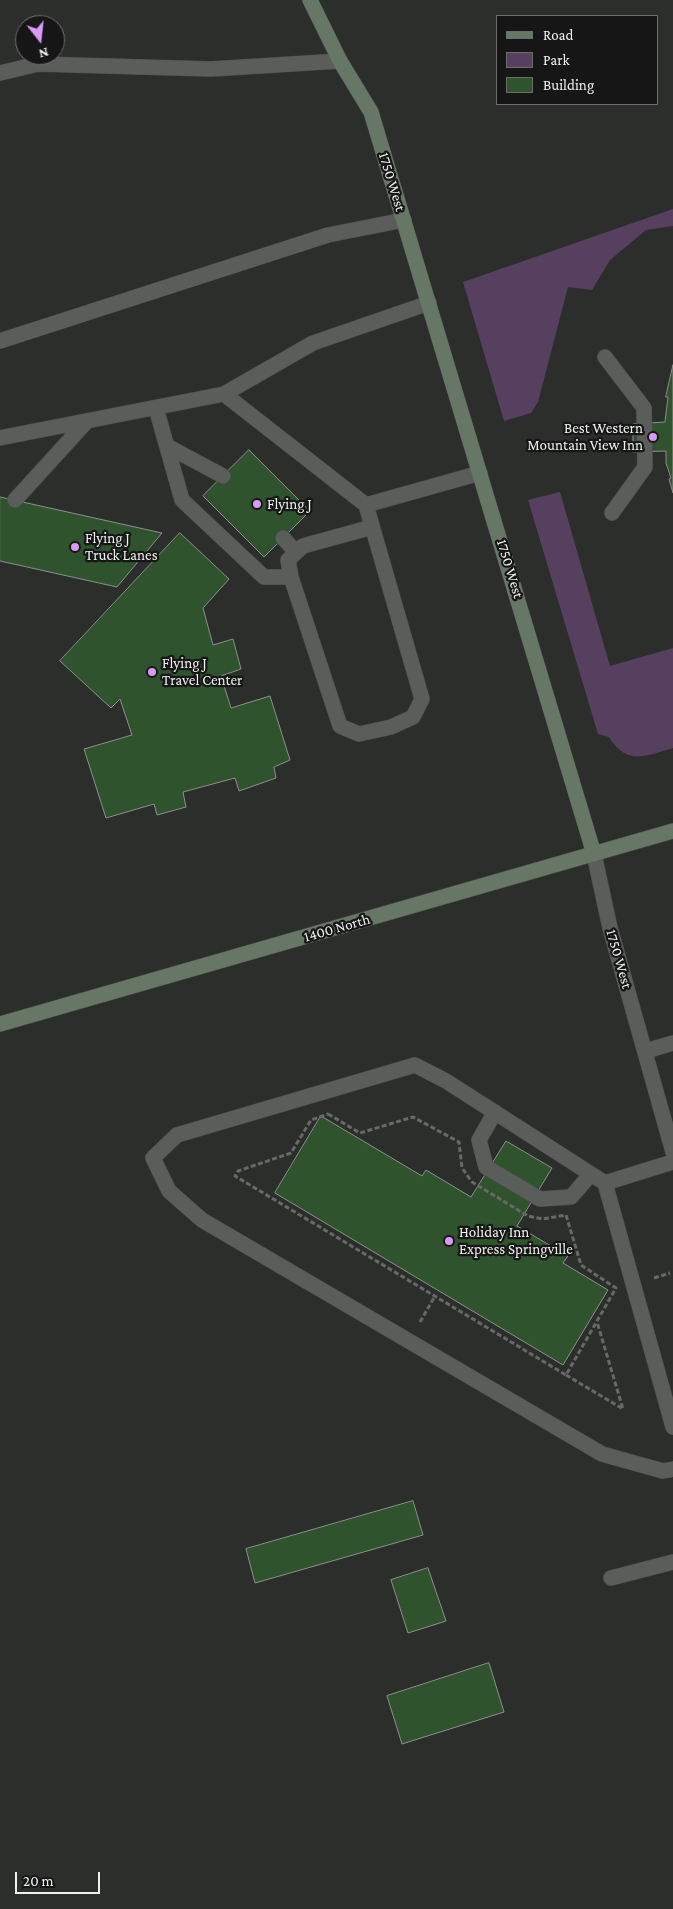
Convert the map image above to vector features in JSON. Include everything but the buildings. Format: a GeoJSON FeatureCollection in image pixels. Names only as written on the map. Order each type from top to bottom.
{"type":"FeatureCollection","features":[{"type":"Feature","properties":{"kind":"street","name":"1750 West"},"geometry":{"type":"LineString","coordinates":[[310,0],[340,61],[371,112],[594,854],[610,928],[673,1152]]}},
{"type":"Feature","properties":{"kind":"street"},"geometry":{"type":"LineString","coordinates":[[0,73],[38,64],[212,70],[340,61]]}},
{"type":"Feature","properties":{"kind":"street"},"geometry":{"type":"LineString","coordinates":[[0,341],[328,235],[404,220]]}},
{"type":"Feature","properties":{"kind":"street"},"geometry":{"type":"LineString","coordinates":[[0,438],[224,394],[313,343],[429,303]]}},
{"type":"Feature","properties":{"kind":"street"},"geometry":{"type":"LineString","coordinates":[[605,357],[644,408],[645,467],[612,513]]}},
{"type":"Feature","properties":{"kind":"street"},"geometry":{"type":"LineString","coordinates":[[224,394],[366,505],[422,698],[413,717],[391,726],[359,734],[340,726],[290,577],[288,560],[303,546],[372,527]]}},
{"type":"Feature","properties":{"kind":"street"},"geometry":{"type":"LineString","coordinates":[[156,408],[182,500],[264,577],[290,577]]}},
{"type":"Feature","properties":{"kind":"street"},"geometry":{"type":"LineString","coordinates":[[15,500],[87,421]]}},
{"type":"Feature","properties":{"kind":"street"},"geometry":{"type":"LineString","coordinates":[[166,446],[223,476]]}},
{"type":"Feature","properties":{"kind":"street"},"geometry":{"type":"LineString","coordinates":[[366,505],[480,473]]}},
{"type":"Feature","properties":{"kind":"street"},"geometry":{"type":"LineString","coordinates":[[283,538],[296,552]]}},
{"type":"Feature","properties":{"kind":"street","name":"1400 North"},"geometry":{"type":"LineString","coordinates":[[0,1024],[673,831]]}},
{"type":"Feature","properties":{"kind":"street"},"geometry":{"type":"LineString","coordinates":[[646,1051],[673,1043]]}},
{"type":"Feature","properties":{"kind":"street"},"geometry":{"type":"LineString","coordinates":[[673,1428],[605,1183],[446,1081],[415,1065],[177,1135],[153,1158],[169,1191],[202,1220],[602,1454],[664,1471],[673,1470]]}},
{"type":"Feature","properties":{"kind":"street"},"geometry":{"type":"LineString","coordinates":[[495,1112],[479,1140],[486,1167],[540,1199],[571,1197],[591,1174]]}},
{"type":"Feature","properties":{"kind":"street"},"geometry":{"type":"LineString","coordinates":[[605,1183],[673,1162]]}},
{"type":"Feature","properties":{"kind":"street"},"geometry":{"type":"LineString","coordinates":[[611,1578],[673,1562]]}},
{"type":"Feature","properties":{"kind":"path"},"geometry":{"type":"LineString","coordinates":[[566,1375],[616,1288],[581,1265],[566,1215],[544,1220],[528,1216],[472,1182],[462,1168],[459,1142],[413,1117],[360,1133],[328,1114],[311,1120],[291,1152],[238,1171],[235,1176],[566,1375],[623,1409],[597,1322]]}},
{"type":"Feature","properties":{"kind":"path"},"geometry":{"type":"LineString","coordinates":[[652,1279],[670,1273]]}},
{"type":"Feature","properties":{"kind":"path"},"geometry":{"type":"LineString","coordinates":[[408,1341],[435,1296]]}},
{"type":"Feature","properties":{"kind":"green space"},"geometry":{"type":"Polygon","coordinates":[[[673,209],[673,226],[646,230],[610,260],[592,290],[568,287],[538,402],[531,413],[504,421],[463,282],[673,209]]]}},
{"type":"Feature","properties":{"kind":"green space"},"geometry":{"type":"Polygon","coordinates":[[[560,492],[610,666],[673,648],[673,748],[645,756],[630,755],[616,746],[609,737],[598,734],[528,500],[560,492]]]}},
{"type":"Feature","properties":{"kind":"place","name":"Best Western Mountain View Inn"},"geometry":{"type":"Point","coordinates":[653,437]}},
{"type":"Feature","properties":{"kind":"place","name":"Flying J"},"geometry":{"type":"Point","coordinates":[257,504]}},
{"type":"Feature","properties":{"kind":"place","name":"Flying J Truck Lanes"},"geometry":{"type":"Point","coordinates":[75,547]}},
{"type":"Feature","properties":{"kind":"place","name":"Flying J Travel Center"},"geometry":{"type":"Point","coordinates":[152,672]}},
{"type":"Feature","properties":{"kind":"place","name":"Holiday Inn Express Springville"},"geometry":{"type":"Point","coordinates":[449,1241]}}]}
